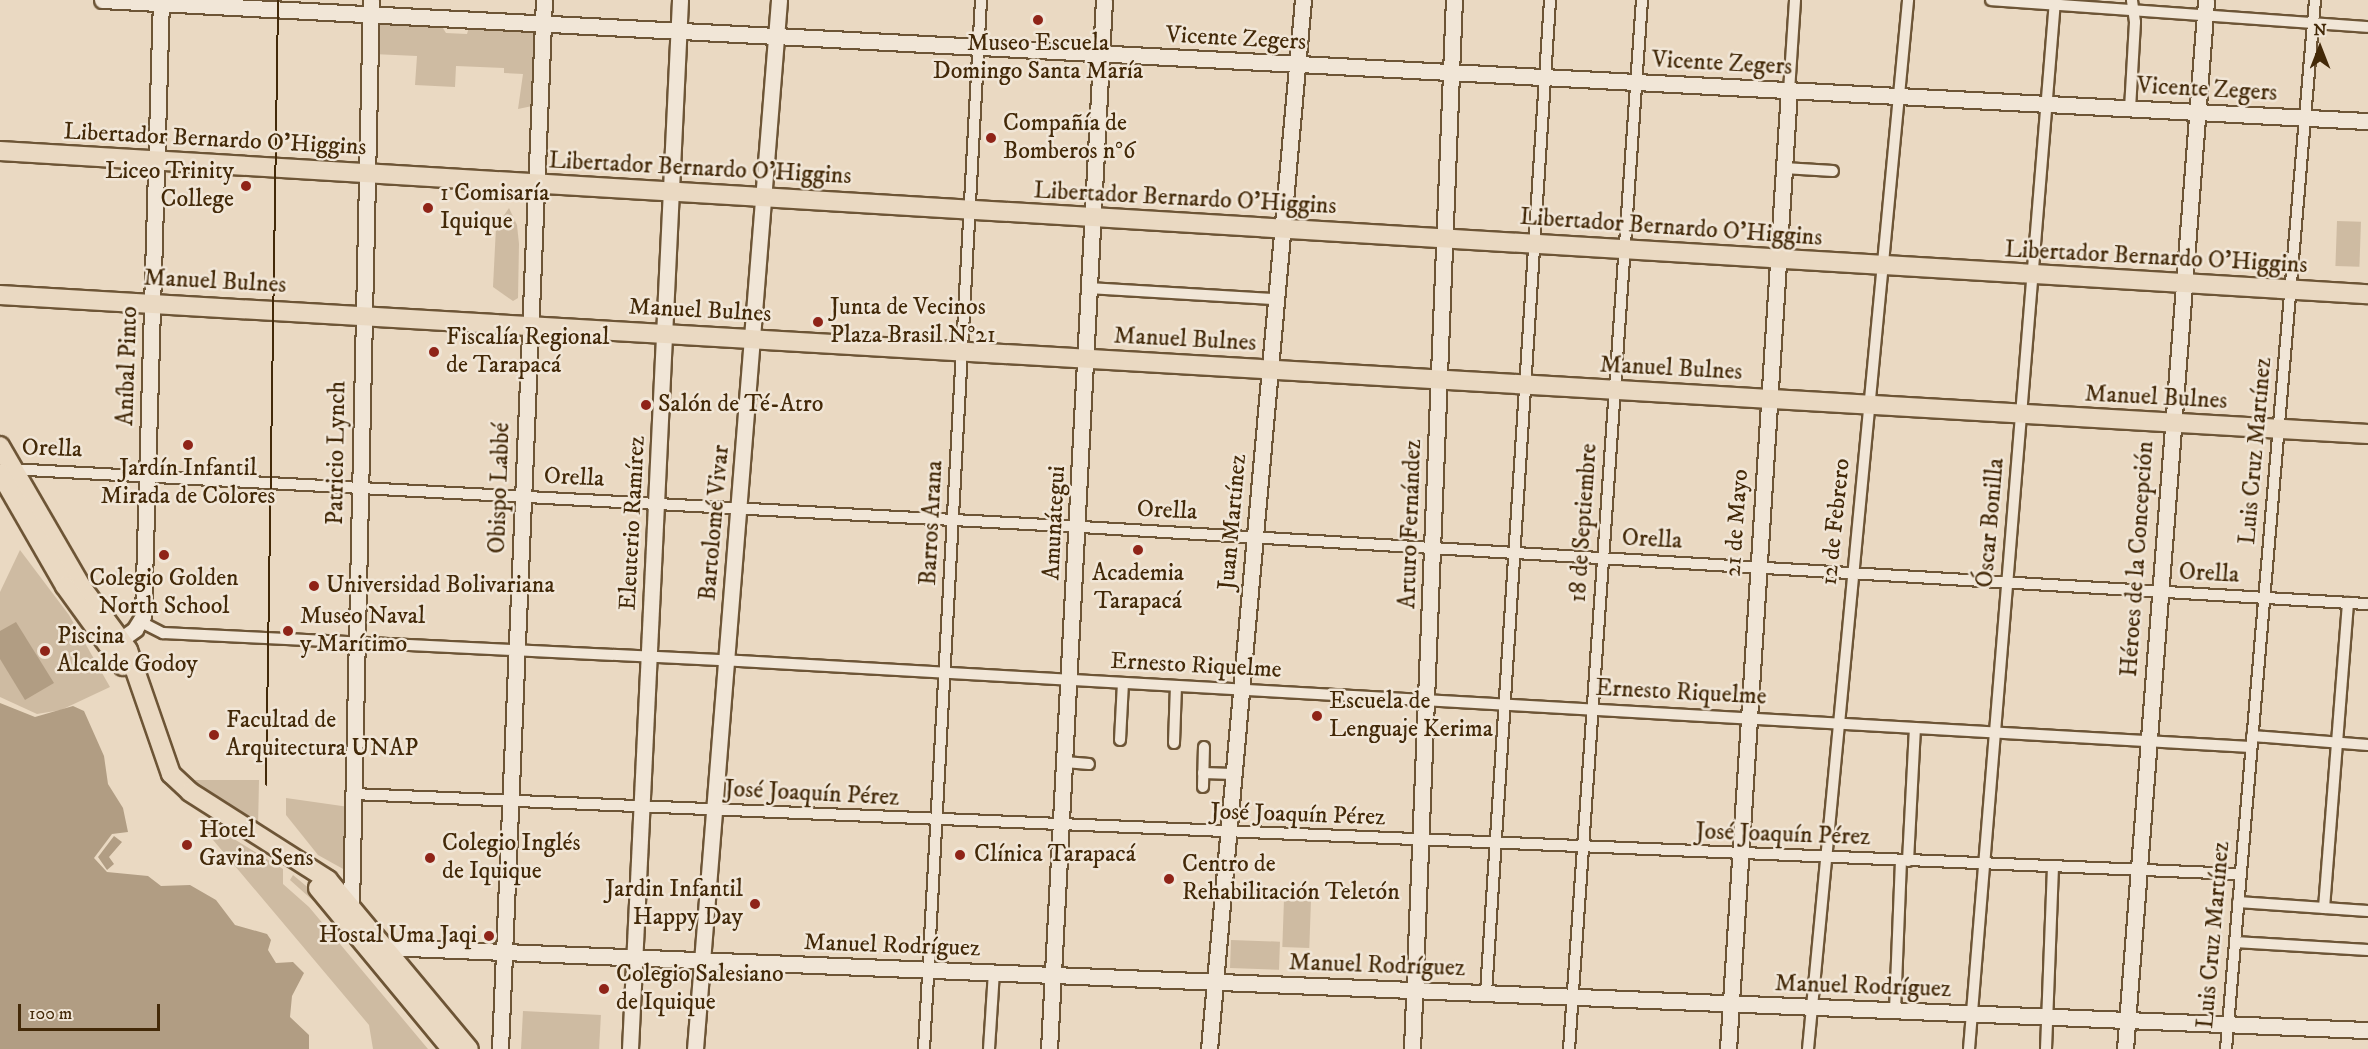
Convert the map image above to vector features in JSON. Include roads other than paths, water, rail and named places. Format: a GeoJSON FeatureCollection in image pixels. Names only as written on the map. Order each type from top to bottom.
{"type":"FeatureCollection","features":[{"type":"Feature","properties":{"kind":"main road","name":"Libertador Bernardo O'Higgins"},"geometry":{"type":"LineString","coordinates":[[0,151],[2368,294]]}},
{"type":"Feature","properties":{"kind":"main road","name":"Manuel Bulnes"},"geometry":{"type":"LineString","coordinates":[[0,295],[2368,434]]}},
{"type":"Feature","properties":{"kind":"main road"},"geometry":{"type":"LineString","coordinates":[[0,446],[4,471],[116,643],[138,672],[160,751],[175,780],[310,865],[351,906],[469,1049]]}},
{"type":"Feature","properties":{"kind":"main road"},"geometry":{"type":"LineString","coordinates":[[116,643],[131,685],[150,759],[168,789],[315,885],[451,1049]]}},
{"type":"Feature","properties":{"kind":"street","name":"Vicente Zegers"},"geometry":{"type":"LineString","coordinates":[[102,0],[370,7],[543,24],[679,32],[2368,121]]}},
{"type":"Feature","properties":{"kind":"street","name":"Obispo Labbé"},"geometry":{"type":"LineString","coordinates":[[500,1049],[544,0]]}},
{"type":"Feature","properties":{"kind":"street","name":"Eleuterio Ramírez"},"geometry":{"type":"LineString","coordinates":[[630,1049],[680,0]]}},
{"type":"Feature","properties":{"kind":"street","name":"Bartolomé Vivar"},"geometry":{"type":"LineString","coordinates":[[694,1049],[779,0]]}},
{"type":"Feature","properties":{"kind":"street","name":"Barros Arana"},"geometry":{"type":"LineString","coordinates":[[924,1049],[981,0]]}},
{"type":"Feature","properties":{"kind":"street","name":"Amunátegui"},"geometry":{"type":"LineString","coordinates":[[1049,1049],[1104,0]]}},
{"type":"Feature","properties":{"kind":"street","name":"Juan Martínez"},"geometry":{"type":"LineString","coordinates":[[1209,1049],[1303,0]]}},
{"type":"Feature","properties":{"kind":"street","name":"Arturo Fernández"},"geometry":{"type":"LineString","coordinates":[[1412,1049],[1454,0]]}},
{"type":"Feature","properties":{"kind":"street"},"geometry":{"type":"LineString","coordinates":[[1486,993],[1550,0]]}},
{"type":"Feature","properties":{"kind":"street","name":"18 de Septiembre"},"geometry":{"type":"LineString","coordinates":[[1569,1049],[1642,0]]}},
{"type":"Feature","properties":{"kind":"street","name":"21 de Mayo"},"geometry":{"type":"LineString","coordinates":[[1728,1049],[1795,0]]}},
{"type":"Feature","properties":{"kind":"street","name":"12 de Febrero"},"geometry":{"type":"LineString","coordinates":[[1809,1049],[1852,573],[1908,0]]}},
{"type":"Feature","properties":{"kind":"street"},"geometry":{"type":"LineString","coordinates":[[1991,0],[2205,8],[2313,23],[2368,27]]}},
{"type":"Feature","properties":{"kind":"street","name":"Luis Cruz Martínez"},"geometry":{"type":"LineString","coordinates":[[2226,1049],[2315,0]]}},
{"type":"Feature","properties":{"kind":"street","name":"Aníbal Pinto"},"geometry":{"type":"LineString","coordinates":[[141,622],[161,1]]}},
{"type":"Feature","properties":{"kind":"street","name":"Óscar Bonilla"},"geometry":{"type":"LineString","coordinates":[[1969,1049],[2055,2]]}},
{"type":"Feature","properties":{"kind":"street"},"geometry":{"type":"LineString","coordinates":[[2130,109],[2133,5]]}},
{"type":"Feature","properties":{"kind":"street","name":"Patricio Lynch"},"geometry":{"type":"LineString","coordinates":[[351,906],[370,7]]}},
{"type":"Feature","properties":{"kind":"street","name":"Héroes de la Concepción"},"geometry":{"type":"LineString","coordinates":[[2125,1049],[2171,423],[2205,8]]}},
{"type":"Feature","properties":{"kind":"street"},"geometry":{"type":"LineString","coordinates":[[1784,168],[1833,171]]}},
{"type":"Feature","properties":{"kind":"street"},"geometry":{"type":"LineString","coordinates":[[1089,288],[1276,299]]}},
{"type":"Feature","properties":{"kind":"street","name":"Orella"},"geometry":{"type":"LineString","coordinates":[[4,471],[147,475],[359,486],[2368,604]]}},
{"type":"Feature","properties":{"kind":"street"},"geometry":{"type":"LineString","coordinates":[[2324,908],[2348,603]]}},
{"type":"Feature","properties":{"kind":"street"},"geometry":{"type":"LineString","coordinates":[[116,643],[141,622]]}},
{"type":"Feature","properties":{"kind":"street","name":"Ernesto Riquelme"},"geometry":{"type":"LineString","coordinates":[[141,622],[163,633],[726,660],[2148,741],[2337,742],[2368,745]]}},
{"type":"Feature","properties":{"kind":"street"},"geometry":{"type":"LineString","coordinates":[[1120,740],[1123,682]]}},
{"type":"Feature","properties":{"kind":"street"},"geometry":{"type":"LineString","coordinates":[[1174,743],[1176,686]]}},
{"type":"Feature","properties":{"kind":"street"},"geometry":{"type":"LineString","coordinates":[[1895,1010],[1915,728]]}},
{"type":"Feature","properties":{"kind":"street"},"geometry":{"type":"LineString","coordinates":[[1203,787],[1204,747]]}},
{"type":"Feature","properties":{"kind":"street"},"geometry":{"type":"LineString","coordinates":[[1065,762],[1089,764]]}},
{"type":"Feature","properties":{"kind":"street"},"geometry":{"type":"LineString","coordinates":[[1203,773],[1233,774]]}},
{"type":"Feature","properties":{"kind":"street","name":"José Joaquín Pérez"},"geometry":{"type":"LineString","coordinates":[[353,794],[1061,826],[2241,874]]}},
{"type":"Feature","properties":{"kind":"street"},"geometry":{"type":"LineString","coordinates":[[2046,1049],[2053,867]]}},
{"type":"Feature","properties":{"kind":"street"},"geometry":{"type":"LineString","coordinates":[[2238,902],[2368,911]]}},
{"type":"Feature","properties":{"kind":"street"},"geometry":{"type":"LineString","coordinates":[[2235,942],[2368,950]]}},
{"type":"Feature","properties":{"kind":"street","name":"Manuel Rodríguez"},"geometry":{"type":"LineString","coordinates":[[385,947],[2368,1030]]}},
{"type":"Feature","properties":{"kind":"street"},"geometry":{"type":"LineString","coordinates":[[989,1049],[994,972]]}},
{"type":"Feature","properties":{"kind":"tram line"},"geometry":{"type":"LineString","coordinates":[[266,785],[278,0]]}},
{"type":"Feature","properties":{"kind":"place","name":"Museo Escuela Domingo Santa María"},"geometry":{"type":"Point","coordinates":[1038,20]}},
{"type":"Feature","properties":{"kind":"place","name":"Compañía de Bomberos n°6"},"geometry":{"type":"Point","coordinates":[991,138]}},
{"type":"Feature","properties":{"kind":"place","name":"Liceo Trinity College"},"geometry":{"type":"Point","coordinates":[246,186]}},
{"type":"Feature","properties":{"kind":"place","name":"1 Comisaría Iquique"},"geometry":{"type":"Point","coordinates":[428,208]}},
{"type":"Feature","properties":{"kind":"place","name":"Junta de Vecinos Plaza Brasil N°21"},"geometry":{"type":"Point","coordinates":[818,322]}},
{"type":"Feature","properties":{"kind":"place","name":"Fiscalía Regional de Tarapacá"},"geometry":{"type":"Point","coordinates":[434,352]}},
{"type":"Feature","properties":{"kind":"place","name":"Salón de Té-Atro"},"geometry":{"type":"Point","coordinates":[646,405]}},
{"type":"Feature","properties":{"kind":"place","name":"Jardín Infantil Mirada de Colores"},"geometry":{"type":"Point","coordinates":[188,445]}},
{"type":"Feature","properties":{"kind":"place","name":"Academia Tarapacá"},"geometry":{"type":"Point","coordinates":[1138,550]}},
{"type":"Feature","properties":{"kind":"place","name":"Colegio Golden North School"},"geometry":{"type":"Point","coordinates":[164,555]}},
{"type":"Feature","properties":{"kind":"place","name":"Universidad Bolivariana"},"geometry":{"type":"Point","coordinates":[314,586]}},
{"type":"Feature","properties":{"kind":"place","name":"Museo Naval y Marítimo"},"geometry":{"type":"Point","coordinates":[288,631]}},
{"type":"Feature","properties":{"kind":"place","name":"Piscina Alcalde Godoy"},"geometry":{"type":"Point","coordinates":[45,651]}},
{"type":"Feature","properties":{"kind":"place","name":"Escuela de Lenguaje Kerima"},"geometry":{"type":"Point","coordinates":[1317,716]}},
{"type":"Feature","properties":{"kind":"place","name":"Facultad de Arquitectura UNAP"},"geometry":{"type":"Point","coordinates":[214,735]}},
{"type":"Feature","properties":{"kind":"place","name":"Hotel Gavina Sens"},"geometry":{"type":"Point","coordinates":[187,845]}},
{"type":"Feature","properties":{"kind":"place","name":"Clínica Tarapacá"},"geometry":{"type":"Point","coordinates":[960,855]}},
{"type":"Feature","properties":{"kind":"place","name":"Colegio Inglés de Iquique"},"geometry":{"type":"Point","coordinates":[430,858]}},
{"type":"Feature","properties":{"kind":"place","name":"Centro de Rehabilitación Teletón"},"geometry":{"type":"Point","coordinates":[1169,879]}},
{"type":"Feature","properties":{"kind":"place","name":"Jardin Infantil Happy Day"},"geometry":{"type":"Point","coordinates":[755,904]}},
{"type":"Feature","properties":{"kind":"place","name":"Hostal Uma Jaqi"},"geometry":{"type":"Point","coordinates":[489,936]}},
{"type":"Feature","properties":{"kind":"place","name":"Colegio Salesiano de Iquique"},"geometry":{"type":"Point","coordinates":[604,989]}}]}
